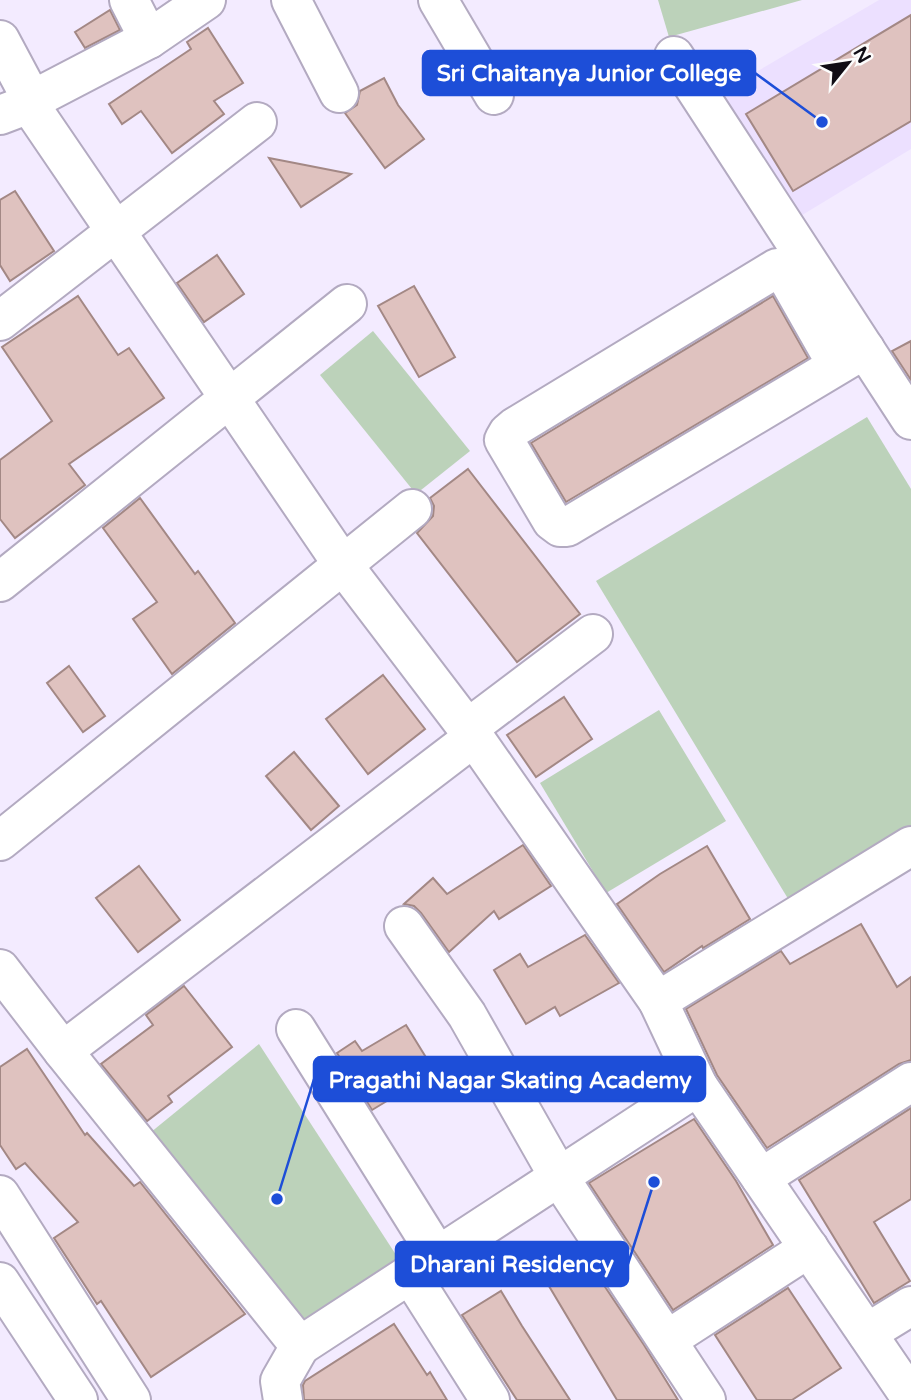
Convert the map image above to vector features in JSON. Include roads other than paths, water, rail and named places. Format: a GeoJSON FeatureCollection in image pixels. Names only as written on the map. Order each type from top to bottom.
{"type":"FeatureCollection","features":[{"type":"Feature","properties":{"kind":"street"},"geometry":{"type":"LineString","coordinates":[[129,0],[149,39]]}},
{"type":"Feature","properties":{"kind":"street"},"geometry":{"type":"LineString","coordinates":[[20,106],[149,39],[206,0]]}},
{"type":"Feature","properties":{"kind":"street"},"geometry":{"type":"LineString","coordinates":[[291,0],[340,93]]}},
{"type":"Feature","properties":{"kind":"street"},"geometry":{"type":"LineString","coordinates":[[438,0],[494,95]]}},
{"type":"Feature","properties":{"kind":"street"},"geometry":{"type":"LineString","coordinates":[[0,40],[20,106],[115,231],[343,565],[470,733],[658,1001],[698,1086],[911,1398]]}},
{"type":"Feature","properties":{"kind":"street"},"geometry":{"type":"LineString","coordinates":[[674,56],[851,357],[911,420]]}},
{"type":"Feature","properties":{"kind":"street"},"geometry":{"type":"LineString","coordinates":[[0,321],[257,122]]}},
{"type":"Feature","properties":{"kind":"street"},"geometry":{"type":"LineString","coordinates":[[827,317],[783,270],[777,268],[515,427],[504,440],[552,521],[560,527],[567,527],[851,357]]}},
{"type":"Feature","properties":{"kind":"street"},"geometry":{"type":"LineString","coordinates":[[0,582],[346,304]]}},
{"type":"Feature","properties":{"kind":"street"},"geometry":{"type":"LineString","coordinates":[[0,841],[412,509]]}},
{"type":"Feature","properties":{"kind":"street"},"geometry":{"type":"LineString","coordinates":[[63,1051],[593,634]]}},
{"type":"Feature","properties":{"kind":"street"},"geometry":{"type":"LineString","coordinates":[[658,1001],[911,846]]}},
{"type":"Feature","properties":{"kind":"street"},"geometry":{"type":"LineString","coordinates":[[404,926],[467,1015],[559,1177],[706,1400]]}},
{"type":"Feature","properties":{"kind":"street"},"geometry":{"type":"LineString","coordinates":[[0,969],[300,1346]]}},
{"type":"Feature","properties":{"kind":"street"},"geometry":{"type":"LineString","coordinates":[[296,1029],[424,1265],[489,1400]]}},
{"type":"Feature","properties":{"kind":"street"},"geometry":{"type":"LineString","coordinates":[[761,1178],[911,1082]]}},
{"type":"Feature","properties":{"kind":"street"},"geometry":{"type":"LineString","coordinates":[[283,1400],[280,1381],[300,1346],[698,1086]]}},
{"type":"Feature","properties":{"kind":"street"},"geometry":{"type":"LineString","coordinates":[[0,1195],[123,1387],[77,1399],[0,1282]]}},
{"type":"Feature","properties":{"kind":"street"},"geometry":{"type":"LineString","coordinates":[[667,1340],[809,1248]]}},
{"type":"Feature","properties":{"kind":"street"},"geometry":{"type":"LineString","coordinates":[[867,1334],[911,1306]]}},
{"type":"Feature","properties":{"kind":"place","name":"Sri Chaitanya Junior College"},"geometry":{"type":"Point","coordinates":[822,122]}},
{"type":"Feature","properties":{"kind":"place","name":"Dharani Residency"},"geometry":{"type":"Point","coordinates":[654,1182]}},
{"type":"Feature","properties":{"kind":"place","name":"Pragathi Nagar Skating Academy"},"geometry":{"type":"Point","coordinates":[277,1199]}}]}
